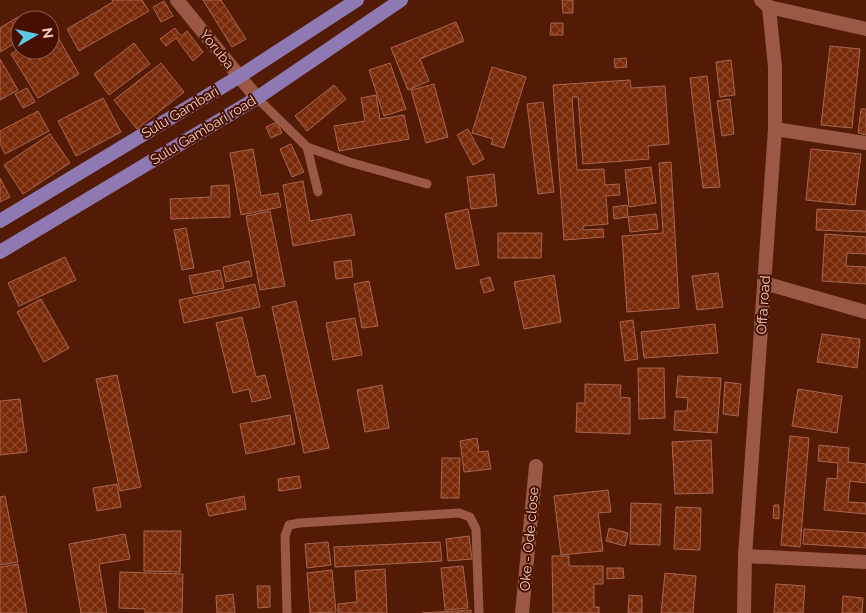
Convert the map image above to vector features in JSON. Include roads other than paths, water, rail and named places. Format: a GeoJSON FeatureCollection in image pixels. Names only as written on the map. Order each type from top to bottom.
{"type":"FeatureCollection","features":[{"type":"Feature","properties":{"kind":"main road","name":"Sulu Gambari"},"geometry":{"type":"LineString","coordinates":[[0,221],[240,76],[357,0]]}},
{"type":"Feature","properties":{"kind":"main road","name":"Sulu Gambari road"},"geometry":{"type":"LineString","coordinates":[[0,252],[257,98],[401,0]]}},
{"type":"Feature","properties":{"kind":"street","name":"Yoruba"},"geometry":{"type":"LineString","coordinates":[[177,0],[257,98]]}},
{"type":"Feature","properties":{"kind":"street"},"geometry":{"type":"LineString","coordinates":[[765,4],[866,29]]}},
{"type":"Feature","properties":{"kind":"street","name":"Offa road"},"geometry":{"type":"LineString","coordinates":[[744,613],[745,556],[775,129],[776,67],[765,4]]}},
{"type":"Feature","properties":{"kind":"street"},"geometry":{"type":"LineString","coordinates":[[775,129],[866,143]]}},
{"type":"Feature","properties":{"kind":"street"},"geometry":{"type":"LineString","coordinates":[[764,283],[866,312]]}},
{"type":"Feature","properties":{"kind":"street","name":"Oke - Ode close"},"geometry":{"type":"LineString","coordinates":[[522,613],[536,466]]}},
{"type":"Feature","properties":{"kind":"street"},"geometry":{"type":"LineString","coordinates":[[745,556],[866,562]]}},
{"type":"Feature","properties":{"kind":"lane"},"geometry":{"type":"LineString","coordinates":[[257,98],[308,147],[349,162],[427,184]]}},
{"type":"Feature","properties":{"kind":"lane"},"geometry":{"type":"LineString","coordinates":[[308,147],[318,192]]}},
{"type":"Feature","properties":{"kind":"lane"},"geometry":{"type":"LineString","coordinates":[[287,613],[284,536],[289,525],[459,513],[470,517],[476,529],[479,613]]}}]}
